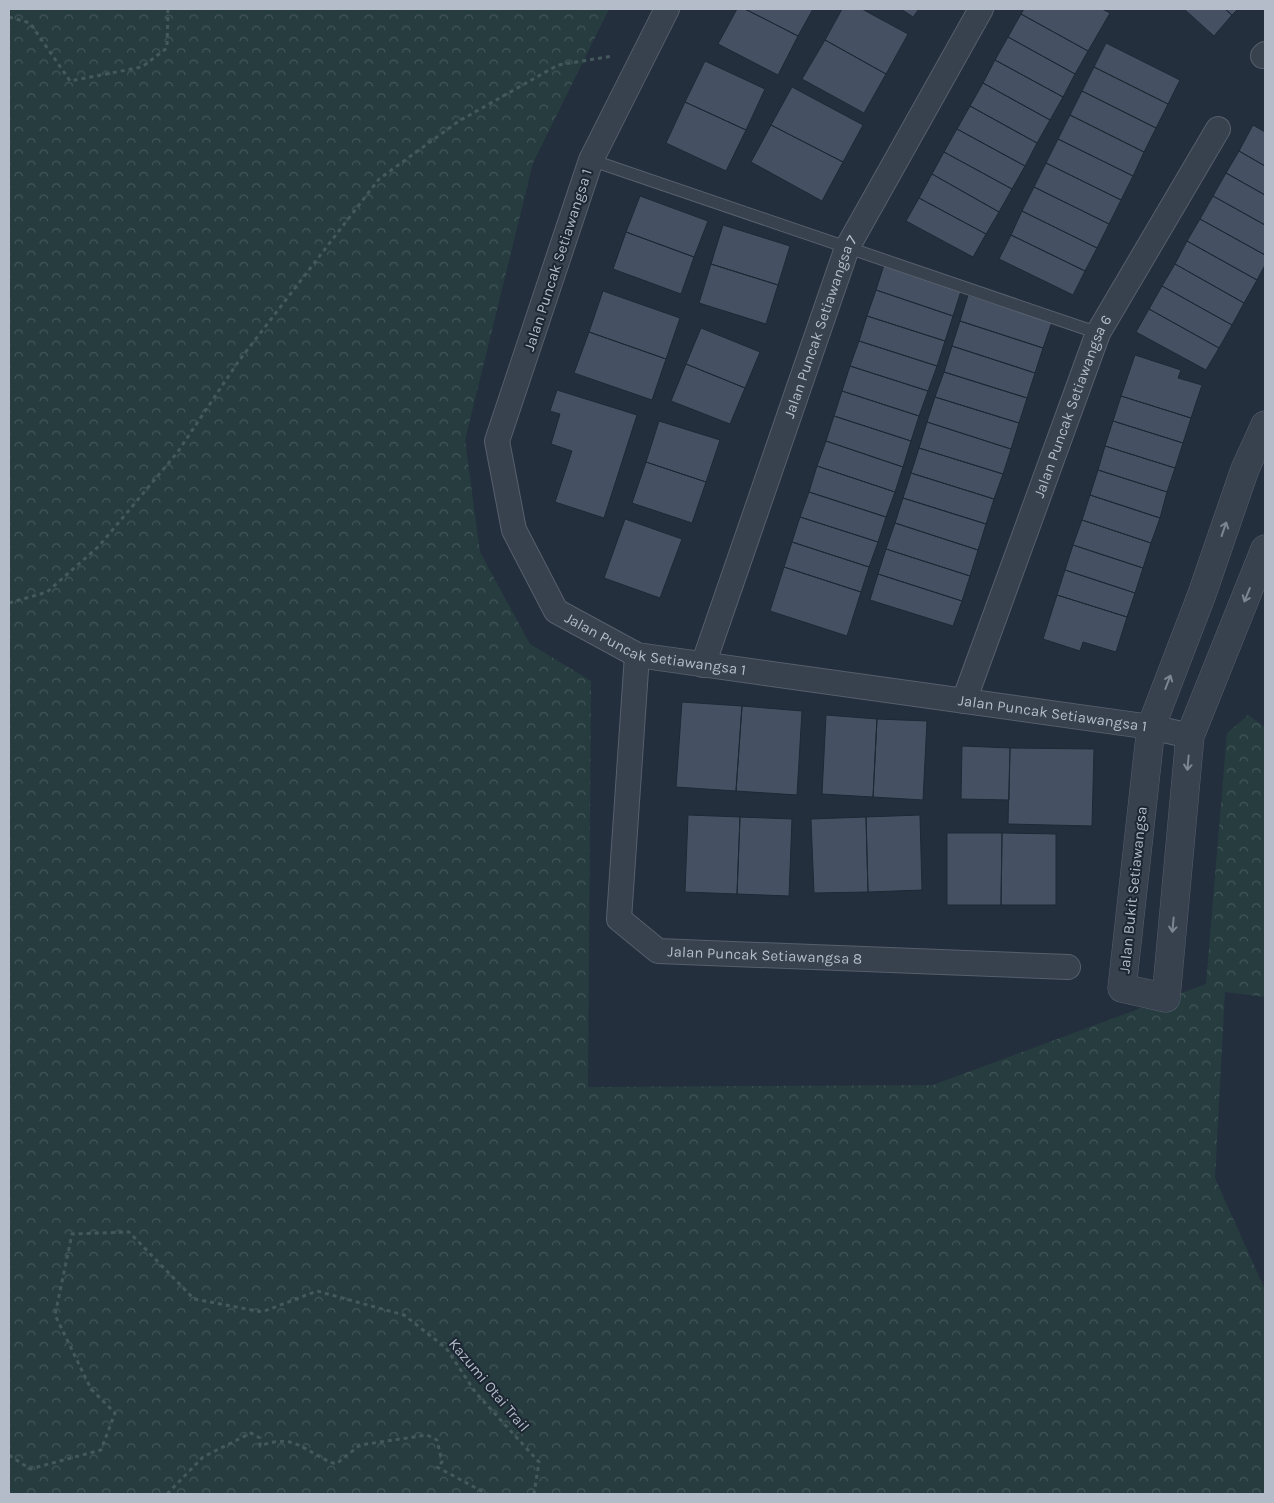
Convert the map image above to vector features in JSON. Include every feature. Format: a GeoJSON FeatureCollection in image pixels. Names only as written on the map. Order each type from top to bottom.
{"type":"FeatureCollection","features":[{"type":"Feature","properties":{"kind":"street","name":"Jalan Puncak Setiawangsa 1"},"geometry":{"type":"LineString","coordinates":[[667,9],[591,160],[497,441],[514,530],[556,611],[638,655],[1151,727],[1190,736]]}},
{"type":"Feature","properties":{"kind":"street","name":"Jalan Puncak Setiawangsa 7"},"geometry":{"type":"LineString","coordinates":[[703,665],[847,248],[981,9]]}},
{"type":"Feature","properties":{"kind":"street","name":"Jalan Puncak Setiawangsa 6"},"geometry":{"type":"LineString","coordinates":[[964,701],[1098,333],[1218,130]]}},
{"type":"Feature","properties":{"kind":"street","name":"Jalan Bukit Setiawangsa"},"geometry":{"type":"LineString","coordinates":[[1265,425],[1244,469],[1202,594],[1151,727],[1122,988],[1166,998],[1190,736],[1265,549]]}},
{"type":"Feature","properties":{"kind":"street","name":"Jalan Puncak Setiawangsa 8"},"geometry":{"type":"LineString","coordinates":[[638,655],[618,919],[658,951],[1068,967]]}},
{"type":"Feature","properties":{"kind":"lane"},"geometry":{"type":"LineString","coordinates":[[591,160],[1098,333]]}},
{"type":"Feature","properties":{"kind":"path"},"geometry":{"type":"LineString","coordinates":[[9,17],[30,23],[70,81],[142,67],[167,48],[168,9]]}},
{"type":"Feature","properties":{"kind":"path"},"geometry":{"type":"LineString","coordinates":[[9,603],[47,592],[99,546],[177,453],[238,362],[379,179],[459,121],[558,65],[646,50]]}},
{"type":"Feature","properties":{"kind":"path","name":"Kazumi Otai Trail"},"geometry":{"type":"LineString","coordinates":[[9,1455],[30,1469],[101,1450],[115,1413],[91,1389],[55,1315],[72,1234],[129,1232],[194,1299],[262,1312],[316,1291],[404,1315],[446,1348],[476,1393],[539,1462],[534,1494]]}},
{"type":"Feature","properties":{"kind":"path"},"geometry":{"type":"LineString","coordinates":[[167,1494],[203,1457],[251,1434],[260,1438],[260,1446],[273,1441],[289,1441],[336,1464],[360,1445],[427,1435],[437,1440],[442,1462],[437,1467],[487,1494]]}},
{"type":"Feature","properties":{"kind":"green space"},"geometry":{"type":"Polygon","coordinates":[[[9,9],[609,9],[533,163],[465,440],[480,552],[530,644],[591,681],[588,1087],[933,1085],[1206,984],[1227,733],[1248,715],[1265,727],[1265,997],[1225,992],[1215,1178],[1265,1290],[1265,1494],[9,1494],[9,9]]]}},
{"type":"Feature","properties":{"kind":"building"},"geometry":{"type":"Polygon","coordinates":[[[737,9],[745,9],[798,36],[778,75],[718,44],[737,9]]]}},
{"type":"Feature","properties":{"kind":"building"},"geometry":{"type":"Polygon","coordinates":[[[745,9],[813,9],[798,36],[745,9]]]}},
{"type":"Feature","properties":{"kind":"building"},"geometry":{"type":"Polygon","coordinates":[[[842,9],[862,9],[908,34],[886,74],[825,40],[842,9]]]}},
{"type":"Feature","properties":{"kind":"building"},"geometry":{"type":"Polygon","coordinates":[[[901,9],[919,9],[913,17],[901,9]]]}},
{"type":"Feature","properties":{"kind":"building"},"geometry":{"type":"Polygon","coordinates":[[[1024,9],[1102,9],[1110,13],[1088,51],[1021,14],[1024,9]]]}},
{"type":"Feature","properties":{"kind":"building"},"geometry":{"type":"Polygon","coordinates":[[[1184,9],[1225,9],[1232,15],[1214,36],[1184,9]]]}},
{"type":"Feature","properties":{"kind":"building"},"geometry":{"type":"Polygon","coordinates":[[[1225,9],[1238,9],[1232,15],[1225,9]]]}},
{"type":"Feature","properties":{"kind":"building"},"geometry":{"type":"Polygon","coordinates":[[[1021,14],[1088,51],[1075,74],[1008,37],[1021,14]]]}},
{"type":"Feature","properties":{"kind":"building"},"geometry":{"type":"Polygon","coordinates":[[[1008,37],[1075,74],[1063,97],[995,60],[1008,37]]]}},
{"type":"Feature","properties":{"kind":"building"},"geometry":{"type":"Polygon","coordinates":[[[825,40],[886,74],[864,113],[802,79],[825,40]]]}},
{"type":"Feature","properties":{"kind":"building"},"geometry":{"type":"Polygon","coordinates":[[[1106,43],[1180,80],[1168,104],[1094,67],[1106,43]]]}},
{"type":"Feature","properties":{"kind":"building"},"geometry":{"type":"Polygon","coordinates":[[[995,60],[1063,97],[1050,120],[983,83],[995,60]]]}},
{"type":"Feature","properties":{"kind":"building"},"geometry":{"type":"Polygon","coordinates":[[[705,61],[765,89],[746,130],[685,102],[705,61]]]}},
{"type":"Feature","properties":{"kind":"building"},"geometry":{"type":"Polygon","coordinates":[[[1094,67],[1168,104],[1156,128],[1082,91],[1094,67]]]}},
{"type":"Feature","properties":{"kind":"building"},"geometry":{"type":"Polygon","coordinates":[[[983,83],[1050,120],[1037,143],[970,106],[983,83]]]}},
{"type":"Feature","properties":{"kind":"building"},"geometry":{"type":"Polygon","coordinates":[[[792,87],[863,125],[843,162],[771,125],[792,87]]]}},
{"type":"Feature","properties":{"kind":"building"},"geometry":{"type":"Polygon","coordinates":[[[1082,91],[1156,128],[1144,152],[1070,115],[1082,91]]]}},
{"type":"Feature","properties":{"kind":"building"},"geometry":{"type":"Polygon","coordinates":[[[685,102],[746,130],[726,171],[666,143],[685,102]]]}},
{"type":"Feature","properties":{"kind":"building"},"geometry":{"type":"Polygon","coordinates":[[[970,106],[1037,143],[1025,166],[957,129],[970,106]]]}},
{"type":"Feature","properties":{"kind":"building"},"geometry":{"type":"Polygon","coordinates":[[[1070,115],[1144,152],[1133,176],[1058,139],[1070,115]]]}},
{"type":"Feature","properties":{"kind":"building"},"geometry":{"type":"Polygon","coordinates":[[[771,125],[843,162],[822,201],[751,162],[771,125]]]}},
{"type":"Feature","properties":{"kind":"building"},"geometry":{"type":"Polygon","coordinates":[[[1253,125],[1265,132],[1265,166],[1239,151],[1253,125]]]}},
{"type":"Feature","properties":{"kind":"building"},"geometry":{"type":"Polygon","coordinates":[[[957,129],[1025,166],[1012,189],[944,152],[957,129]]]}},
{"type":"Feature","properties":{"kind":"building"},"geometry":{"type":"Polygon","coordinates":[[[1058,139],[1133,176],[1121,200],[1046,163],[1058,139]]]}},
{"type":"Feature","properties":{"kind":"building"},"geometry":{"type":"Polygon","coordinates":[[[1239,151],[1265,166],[1265,195],[1226,173],[1239,151]]]}},
{"type":"Feature","properties":{"kind":"building"},"geometry":{"type":"Polygon","coordinates":[[[944,152],[1012,189],[999,212],[932,174],[944,152]]]}},
{"type":"Feature","properties":{"kind":"building"},"geometry":{"type":"Polygon","coordinates":[[[1046,163],[1121,200],[1109,224],[1034,187],[1046,163]]]}},
{"type":"Feature","properties":{"kind":"building"},"geometry":{"type":"Polygon","coordinates":[[[1226,173],[1265,195],[1265,225],[1213,196],[1226,173]]]}},
{"type":"Feature","properties":{"kind":"building"},"geometry":{"type":"Polygon","coordinates":[[[932,174],[999,212],[986,234],[919,198],[932,174]]]}},
{"type":"Feature","properties":{"kind":"building"},"geometry":{"type":"Polygon","coordinates":[[[1034,187],[1109,224],[1097,248],[1022,211],[1034,187]]]}},
{"type":"Feature","properties":{"kind":"building"},"geometry":{"type":"Polygon","coordinates":[[[640,196],[708,221],[694,257],[626,232],[640,196]]]}},
{"type":"Feature","properties":{"kind":"building"},"geometry":{"type":"Polygon","coordinates":[[[1213,196],[1265,225],[1265,255],[1200,219],[1213,196]]]}},
{"type":"Feature","properties":{"kind":"building"},"geometry":{"type":"Polygon","coordinates":[[[919,198],[986,234],[973,257],[906,221],[919,198]]]}},
{"type":"Feature","properties":{"kind":"building"},"geometry":{"type":"Polygon","coordinates":[[[1022,211],[1097,248],[1085,271],[1011,235],[1022,211]]]}},
{"type":"Feature","properties":{"kind":"building"},"geometry":{"type":"Polygon","coordinates":[[[1200,219],[1265,255],[1265,265],[1257,280],[1187,241],[1200,219]]]}},
{"type":"Feature","properties":{"kind":"building"},"geometry":{"type":"Polygon","coordinates":[[[723,225],[790,246],[778,285],[711,264],[723,225]]]}},
{"type":"Feature","properties":{"kind":"building"},"geometry":{"type":"Polygon","coordinates":[[[626,232],[694,257],[681,294],[613,269],[626,232]]]}},
{"type":"Feature","properties":{"kind":"building"},"geometry":{"type":"Polygon","coordinates":[[[1011,235],[1085,271],[1073,295],[999,259],[1011,235]]]}},
{"type":"Feature","properties":{"kind":"building"},"geometry":{"type":"Polygon","coordinates":[[[1187,241],[1257,280],[1244,303],[1175,264],[1187,241]]]}},
{"type":"Feature","properties":{"kind":"building"},"geometry":{"type":"Polygon","coordinates":[[[711,264],[778,285],[766,324],[699,303],[711,264]]]}},
{"type":"Feature","properties":{"kind":"building"},"geometry":{"type":"Polygon","coordinates":[[[1175,264],[1244,303],[1232,325],[1162,286],[1175,264]]]}},
{"type":"Feature","properties":{"kind":"building"},"geometry":{"type":"Polygon","coordinates":[[[884,265],[961,291],[953,316],[876,290],[884,265]]]}},
{"type":"Feature","properties":{"kind":"building"},"geometry":{"type":"Polygon","coordinates":[[[1162,286],[1232,325],[1219,348],[1149,309],[1162,286]]]}},
{"type":"Feature","properties":{"kind":"building"},"geometry":{"type":"Polygon","coordinates":[[[876,290],[953,316],[945,341],[867,316],[876,290]]]}},
{"type":"Feature","properties":{"kind":"building"},"geometry":{"type":"Polygon","coordinates":[[[603,291],[680,318],[666,359],[589,332],[603,291]]]}},
{"type":"Feature","properties":{"kind":"building"},"geometry":{"type":"Polygon","coordinates":[[[968,295],[1052,322],[1043,348],[960,321],[968,295]]]}},
{"type":"Feature","properties":{"kind":"building"},"geometry":{"type":"Polygon","coordinates":[[[1149,309],[1219,348],[1206,370],[1136,332],[1149,309]]]}},
{"type":"Feature","properties":{"kind":"building"},"geometry":{"type":"Polygon","coordinates":[[[867,316],[945,341],[937,366],[859,341],[867,316]]]}},
{"type":"Feature","properties":{"kind":"building"},"geometry":{"type":"Polygon","coordinates":[[[960,321],[1043,348],[1035,373],[952,346],[960,321]]]}},
{"type":"Feature","properties":{"kind":"building"},"geometry":{"type":"Polygon","coordinates":[[[701,328],[760,352],[745,388],[686,364],[701,328]]]}},
{"type":"Feature","properties":{"kind":"building"},"geometry":{"type":"Polygon","coordinates":[[[589,332],[666,359],[652,400],[574,373],[589,332]]]}},
{"type":"Feature","properties":{"kind":"building"},"geometry":{"type":"Polygon","coordinates":[[[859,341],[937,366],[928,391],[850,366],[859,341]]]}},
{"type":"Feature","properties":{"kind":"building"},"geometry":{"type":"Polygon","coordinates":[[[952,346],[1035,373],[1027,398],[944,372],[952,346]]]}},
{"type":"Feature","properties":{"kind":"building"},"geometry":{"type":"Polygon","coordinates":[[[1135,355],[1181,370],[1178,378],[1202,385],[1191,418],[1121,396],[1135,355]]]}},
{"type":"Feature","properties":{"kind":"building"},"geometry":{"type":"Polygon","coordinates":[[[686,364],[745,388],[730,424],[671,401],[686,364]]]}},
{"type":"Feature","properties":{"kind":"building"},"geometry":{"type":"Polygon","coordinates":[[[850,366],[928,391],[919,416],[842,391],[850,366]]]}},
{"type":"Feature","properties":{"kind":"building"},"geometry":{"type":"Polygon","coordinates":[[[944,372],[1027,398],[1019,423],[935,397],[944,372]]]}},
{"type":"Feature","properties":{"kind":"building"},"geometry":{"type":"Polygon","coordinates":[[[557,390],[637,415],[604,518],[555,502],[572,451],[551,444],[560,414],[550,411],[557,390]]]}},
{"type":"Feature","properties":{"kind":"building"},"geometry":{"type":"Polygon","coordinates":[[[842,391],[919,416],[911,441],[834,416],[842,391]]]}},
{"type":"Feature","properties":{"kind":"building"},"geometry":{"type":"Polygon","coordinates":[[[1121,396],[1191,418],[1183,443],[1113,421],[1121,396]]]}},
{"type":"Feature","properties":{"kind":"building"},"geometry":{"type":"Polygon","coordinates":[[[935,397],[1019,423],[1011,449],[927,422],[935,397]]]}},
{"type":"Feature","properties":{"kind":"building"},"geometry":{"type":"Polygon","coordinates":[[[834,416],[911,441],[903,467],[826,441],[834,416]]]}},
{"type":"Feature","properties":{"kind":"building"},"geometry":{"type":"Polygon","coordinates":[[[659,421],[720,440],[706,482],[646,462],[659,421]]]}},
{"type":"Feature","properties":{"kind":"building"},"geometry":{"type":"Polygon","coordinates":[[[1113,421],[1183,443],[1175,468],[1105,446],[1113,421]]]}},
{"type":"Feature","properties":{"kind":"building"},"geometry":{"type":"Polygon","coordinates":[[[927,422],[1011,449],[1003,474],[919,448],[927,422]]]}},
{"type":"Feature","properties":{"kind":"building"},"geometry":{"type":"Polygon","coordinates":[[[826,441],[903,467],[895,492],[817,466],[826,441]]]}},
{"type":"Feature","properties":{"kind":"building"},"geometry":{"type":"Polygon","coordinates":[[[1105,446],[1175,468],[1167,492],[1098,470],[1105,446]]]}},
{"type":"Feature","properties":{"kind":"building"},"geometry":{"type":"Polygon","coordinates":[[[919,448],[1003,474],[994,499],[911,473],[919,448]]]}},
{"type":"Feature","properties":{"kind":"building"},"geometry":{"type":"Polygon","coordinates":[[[646,462],[706,482],[692,523],[632,503],[646,462]]]}},
{"type":"Feature","properties":{"kind":"building"},"geometry":{"type":"Polygon","coordinates":[[[817,466],[895,492],[886,517],[809,492],[817,466]]]}},
{"type":"Feature","properties":{"kind":"building"},"geometry":{"type":"Polygon","coordinates":[[[1098,470],[1167,492],[1160,518],[1090,495],[1098,470]]]}},
{"type":"Feature","properties":{"kind":"building"},"geometry":{"type":"Polygon","coordinates":[[[911,473],[994,499],[986,524],[903,498],[911,473]]]}},
{"type":"Feature","properties":{"kind":"building"},"geometry":{"type":"Polygon","coordinates":[[[809,492],[886,517],[878,542],[800,517],[809,492]]]}},
{"type":"Feature","properties":{"kind":"building"},"geometry":{"type":"Polygon","coordinates":[[[1090,495],[1160,518],[1151,543],[1082,520],[1090,495]]]}},
{"type":"Feature","properties":{"kind":"building"},"geometry":{"type":"Polygon","coordinates":[[[903,498],[986,524],[978,550],[895,523],[903,498]]]}},
{"type":"Feature","properties":{"kind":"building"},"geometry":{"type":"Polygon","coordinates":[[[800,517],[878,542],[869,567],[792,542],[800,517]]]}},
{"type":"Feature","properties":{"kind":"building"},"geometry":{"type":"Polygon","coordinates":[[[625,519],[682,539],[660,598],[604,578],[625,519]]]}},
{"type":"Feature","properties":{"kind":"building"},"geometry":{"type":"Polygon","coordinates":[[[1082,520],[1151,543],[1143,568],[1073,545],[1082,520]]]}},
{"type":"Feature","properties":{"kind":"building"},"geometry":{"type":"Polygon","coordinates":[[[895,523],[978,550],[970,576],[886,549],[895,523]]]}},
{"type":"Feature","properties":{"kind":"building"},"geometry":{"type":"Polygon","coordinates":[[[792,542],[869,567],[861,592],[784,567],[792,542]]]}},
{"type":"Feature","properties":{"kind":"building"},"geometry":{"type":"Polygon","coordinates":[[[1073,545],[1143,568],[1135,593],[1065,570],[1073,545]]]}},
{"type":"Feature","properties":{"kind":"building"},"geometry":{"type":"Polygon","coordinates":[[[886,549],[970,576],[962,601],[878,574],[886,549]]]}},
{"type":"Feature","properties":{"kind":"building"},"geometry":{"type":"Polygon","coordinates":[[[784,567],[861,592],[847,636],[770,611],[784,567]]]}},
{"type":"Feature","properties":{"kind":"building"},"geometry":{"type":"Polygon","coordinates":[[[1065,570],[1135,593],[1127,617],[1057,595],[1065,570]]]}},
{"type":"Feature","properties":{"kind":"building"},"geometry":{"type":"Polygon","coordinates":[[[878,574],[962,601],[953,626],[870,600],[878,574]]]}},
{"type":"Feature","properties":{"kind":"building"},"geometry":{"type":"Polygon","coordinates":[[[1057,595],[1127,617],[1116,652],[1083,642],[1080,651],[1043,639],[1057,595]]]}},
{"type":"Feature","properties":{"kind":"building"},"geometry":{"type":"Polygon","coordinates":[[[682,702],[742,706],[736,791],[676,787],[682,702]]]}},
{"type":"Feature","properties":{"kind":"building"},"geometry":{"type":"Polygon","coordinates":[[[742,706],[802,711],[797,795],[736,791],[742,706]]]}},
{"type":"Feature","properties":{"kind":"building"},"geometry":{"type":"Polygon","coordinates":[[[826,715],[877,719],[873,797],[822,794],[826,715]]]}},
{"type":"Feature","properties":{"kind":"building"},"geometry":{"type":"Polygon","coordinates":[[[877,719],[927,721],[923,800],[873,797],[877,719]]]}},
{"type":"Feature","properties":{"kind":"building"},"geometry":{"type":"Polygon","coordinates":[[[962,746],[1010,748],[1009,800],[961,799],[962,746]]]}},
{"type":"Feature","properties":{"kind":"building"},"geometry":{"type":"Polygon","coordinates":[[[1010,748],[1094,749],[1092,826],[1008,824],[1010,748]]]}},
{"type":"Feature","properties":{"kind":"building"},"geometry":{"type":"Polygon","coordinates":[[[688,815],[740,817],[737,894],[685,892],[688,815]]]}},
{"type":"Feature","properties":{"kind":"building"},"geometry":{"type":"Polygon","coordinates":[[[920,815],[922,890],[868,892],[866,817],[920,815]]]}},
{"type":"Feature","properties":{"kind":"building"},"geometry":{"type":"Polygon","coordinates":[[[740,817],[792,819],[789,896],[737,894],[740,817]]]}},
{"type":"Feature","properties":{"kind":"building"},"geometry":{"type":"Polygon","coordinates":[[[866,817],[868,892],[814,893],[811,819],[866,817]]]}},
{"type":"Feature","properties":{"kind":"building"},"geometry":{"type":"Polygon","coordinates":[[[947,833],[1002,833],[1001,905],[947,905],[947,833]]]}},
{"type":"Feature","properties":{"kind":"building"},"geometry":{"type":"Polygon","coordinates":[[[1002,833],[1056,834],[1056,905],[1001,905],[1002,833]]]}}]}
